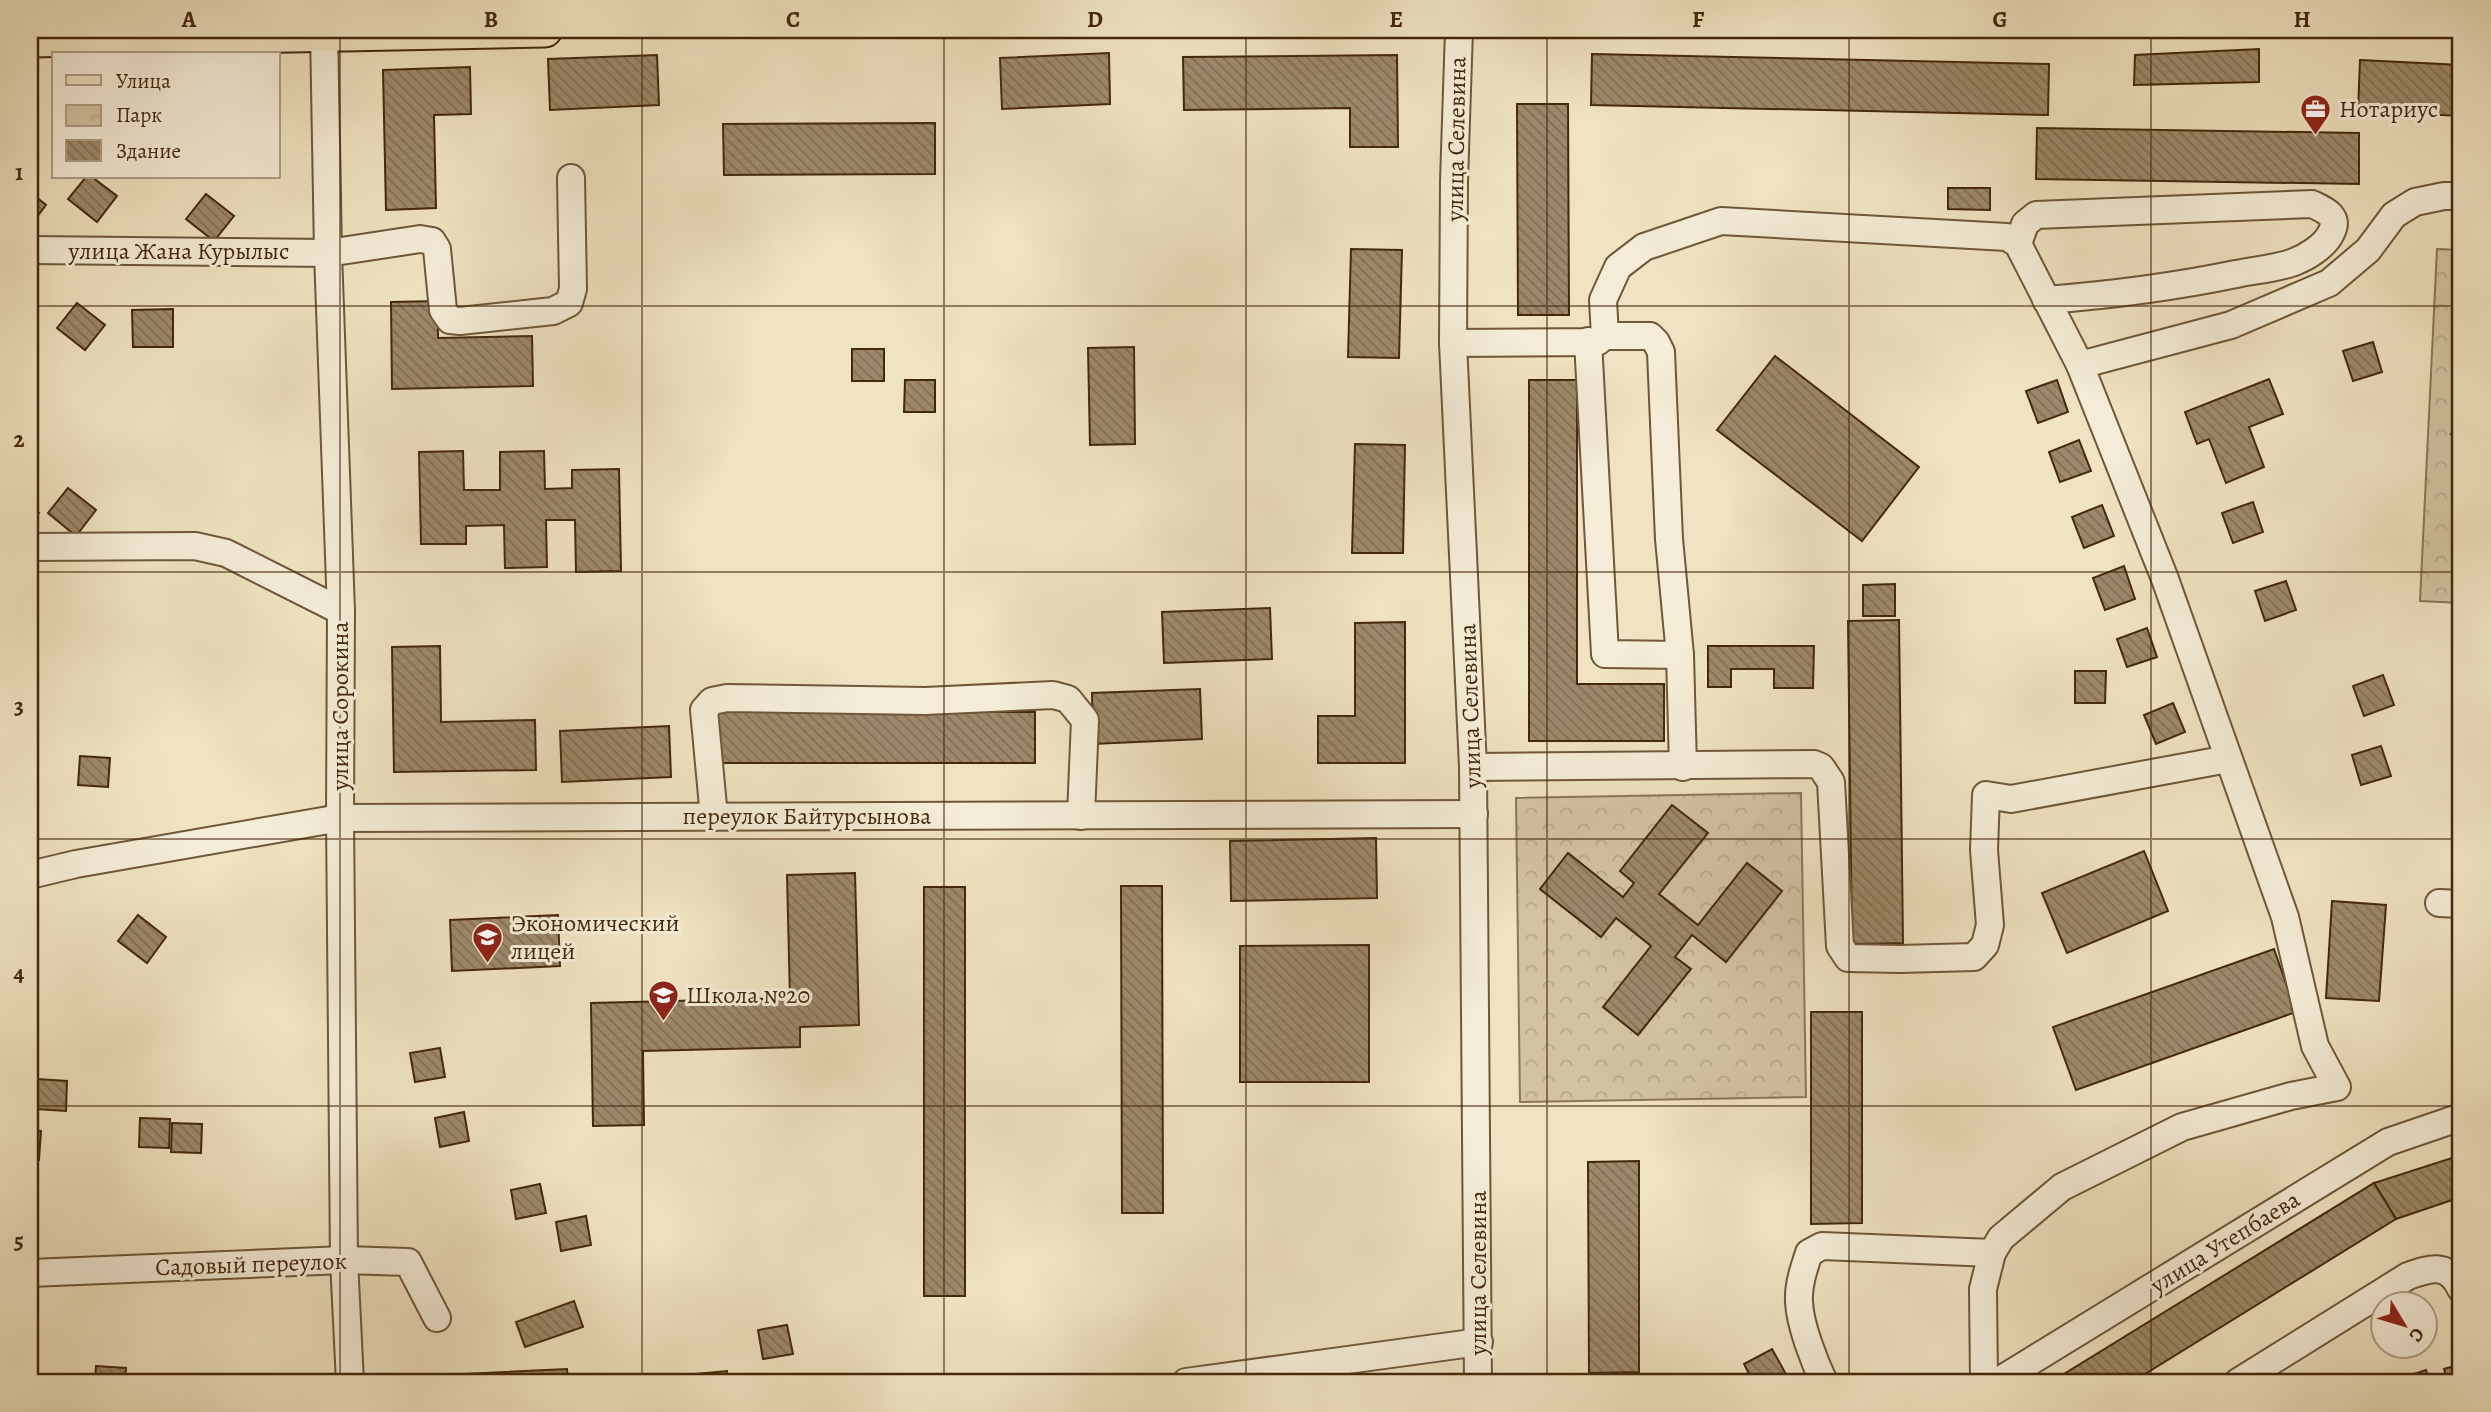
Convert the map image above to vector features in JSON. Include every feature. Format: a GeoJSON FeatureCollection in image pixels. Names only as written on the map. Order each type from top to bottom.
{"type":"FeatureCollection","features":[{"type":"Feature","properties":{"kind":"main road"},"geometry":{"type":"LineString","coordinates":[[30,40],[324,32],[545,30]]}},
{"type":"Feature","properties":{"kind":"street","name":"улица Селевина"},"geometry":{"type":"LineString","coordinates":[[1459,30],[1454,181],[1453,343],[1473,767],[1478,1382]]}},
{"type":"Feature","properties":{"kind":"street","name":"улица Сорокина"},"geometry":{"type":"LineString","coordinates":[[324,32],[328,253],[341,611],[344,1260],[350,1382]]}},
{"type":"Feature","properties":{"kind":"street","name":"улица Жана Курылыс"},"geometry":{"type":"LineString","coordinates":[[30,250],[328,253],[420,239],[432,242],[437,248],[443,310],[450,320],[553,311],[569,303],[573,289],[571,178]]}},
{"type":"Feature","properties":{"kind":"street"},"geometry":{"type":"LineString","coordinates":[[2080,365],[2231,325],[2329,283],[2368,250],[2394,215],[2415,202],[2444,195],[2461,197]]}},
{"type":"Feature","properties":{"kind":"street"},"geometry":{"type":"LineString","coordinates":[[2018,244],[2025,224],[2036,215],[2312,204],[2329,212],[2334,220],[2327,241],[2293,262],[2199,282],[2115,295],[2046,300]]}},
{"type":"Feature","properties":{"kind":"street"},"geometry":{"type":"LineString","coordinates":[[1680,655],[1605,654],[1597,339],[1603,300],[1618,267],[1644,247],[1721,221],[1999,234],[2018,244],[2080,365],[2165,579],[2285,917],[2315,1046],[2337,1087],[2291,1096],[2182,1127],[2062,1187],[2001,1238],[1992,1253],[1983,1289],[1984,1382]]}},
{"type":"Feature","properties":{"kind":"street"},"geometry":{"type":"LineString","coordinates":[[1453,343],[1650,336],[1656,342],[1661,352],[1669,538],[1680,655],[1682,767]]}},
{"type":"Feature","properties":{"kind":"street"},"geometry":{"type":"LineString","coordinates":[[30,547],[195,546],[226,552],[341,611]]}},
{"type":"Feature","properties":{"kind":"street"},"geometry":{"type":"LineString","coordinates":[[714,817],[704,710],[712,701],[727,698],[925,701],[1053,695],[1068,699],[1085,720],[1081,816]]}},
{"type":"Feature","properties":{"kind":"street"},"geometry":{"type":"LineString","coordinates":[[1473,767],[1814,764],[1821,767],[1831,782],[1840,946],[1848,958],[1900,959],[1974,957],[1986,944],[1990,925],[1984,850],[1986,795],[2011,799],[2228,759]]}},
{"type":"Feature","properties":{"kind":"street","name":"переулок Байтурсынова"},"geometry":{"type":"LineString","coordinates":[[30,875],[76,864],[340,818],[1474,814]]}},
{"type":"Feature","properties":{"kind":"street","name":"улица Утепбаева"},"geometry":{"type":"LineString","coordinates":[[1997,1382],[2388,1142],[2461,1117]]}},
{"type":"Feature","properties":{"kind":"street"},"geometry":{"type":"LineString","coordinates":[[1824,1382],[1813,1359],[1799,1302],[1801,1277],[1809,1252],[1822,1246],[1992,1253]]}},
{"type":"Feature","properties":{"kind":"street","name":"Садовый переулок"},"geometry":{"type":"LineString","coordinates":[[30,1273],[344,1260],[408,1262],[437,1318]]}},
{"type":"Feature","properties":{"kind":"street"},"geometry":{"type":"LineString","coordinates":[[2238,1382],[2407,1276],[2432,1268],[2447,1271],[2457,1280],[2461,1289]]}},
{"type":"Feature","properties":{"kind":"street"},"geometry":{"type":"LineString","coordinates":[[1186,1382],[1479,1342]]}},
{"type":"Feature","properties":{"kind":"green space"},"geometry":{"type":"Polygon","coordinates":[[[2437,249],[2461,250],[2461,603],[2420,601],[2437,249]]]}},
{"type":"Feature","properties":{"kind":"green space"},"geometry":{"type":"Polygon","coordinates":[[[1801,793],[1806,1097],[1520,1102],[1516,798],[1801,793]]]}},
{"type":"Feature","properties":{"kind":"building"},"geometry":{"type":"Polygon","coordinates":[[[2259,49],[2259,82],[2134,85],[2135,55],[2259,49]]]}},
{"type":"Feature","properties":{"kind":"building"},"geometry":{"type":"Polygon","coordinates":[[[1109,53],[1110,104],[1002,109],[1000,58],[1109,53]]]}},
{"type":"Feature","properties":{"kind":"building"},"geometry":{"type":"Polygon","coordinates":[[[1592,54],[2049,64],[2048,115],[1591,105],[1592,54]]]}},
{"type":"Feature","properties":{"kind":"building"},"geometry":{"type":"Polygon","coordinates":[[[657,55],[659,105],[550,110],[548,59],[657,55]]]}},
{"type":"Feature","properties":{"kind":"building"},"geometry":{"type":"Polygon","coordinates":[[[1397,55],[1398,147],[1350,147],[1350,108],[1184,110],[1183,57],[1397,55]]]}},
{"type":"Feature","properties":{"kind":"building"},"geometry":{"type":"Polygon","coordinates":[[[2360,60],[2461,65],[2461,116],[2358,111],[2360,60]]]}},
{"type":"Feature","properties":{"kind":"building"},"geometry":{"type":"Polygon","coordinates":[[[470,67],[471,114],[434,115],[436,208],[386,210],[383,70],[470,67]]]}},
{"type":"Feature","properties":{"kind":"building"},"geometry":{"type":"Polygon","coordinates":[[[1517,104],[1568,104],[1569,315],[1518,315],[1517,104]]]}},
{"type":"Feature","properties":{"kind":"building"},"geometry":{"type":"Polygon","coordinates":[[[935,123],[935,174],[724,175],[723,124],[935,123]]]}},
{"type":"Feature","properties":{"kind":"building"},"geometry":{"type":"Polygon","coordinates":[[[2037,128],[2359,133],[2359,184],[2036,179],[2037,128]]]}},
{"type":"Feature","properties":{"kind":"building"},"geometry":{"type":"Polygon","coordinates":[[[85,178],[93,178],[117,196],[97,222],[68,199],[85,178]]]}},
{"type":"Feature","properties":{"kind":"building"},"geometry":{"type":"Polygon","coordinates":[[[1948,188],[1990,188],[1990,210],[1948,209],[1948,188]]]}},
{"type":"Feature","properties":{"kind":"building"},"geometry":{"type":"Polygon","coordinates":[[[30,192],[46,205],[30,226],[30,192]]]}},
{"type":"Feature","properties":{"kind":"building"},"geometry":{"type":"Polygon","coordinates":[[[206,194],[234,216],[214,241],[186,219],[206,194]]]}},
{"type":"Feature","properties":{"kind":"building"},"geometry":{"type":"Polygon","coordinates":[[[1351,249],[1402,250],[1399,358],[1348,357],[1351,249]]]}},
{"type":"Feature","properties":{"kind":"building"},"geometry":{"type":"Polygon","coordinates":[[[438,301],[438,338],[532,336],[533,386],[392,389],[391,302],[438,301]]]}},
{"type":"Feature","properties":{"kind":"building"},"geometry":{"type":"Polygon","coordinates":[[[77,303],[105,325],[85,350],[57,328],[77,303]]]}},
{"type":"Feature","properties":{"kind":"building"},"geometry":{"type":"Polygon","coordinates":[[[173,309],[173,347],[133,347],[132,310],[173,309]]]}},
{"type":"Feature","properties":{"kind":"building"},"geometry":{"type":"Polygon","coordinates":[[[2373,342],[2382,372],[2353,381],[2343,351],[2373,342]]]}},
{"type":"Feature","properties":{"kind":"building"},"geometry":{"type":"Polygon","coordinates":[[[30,344],[38,351],[30,362],[30,344]]]}},
{"type":"Feature","properties":{"kind":"building"},"geometry":{"type":"Polygon","coordinates":[[[1134,347],[1135,444],[1090,445],[1088,348],[1134,347]]]}},
{"type":"Feature","properties":{"kind":"building"},"geometry":{"type":"Polygon","coordinates":[[[852,349],[884,349],[884,381],[852,381],[852,349]]]}},
{"type":"Feature","properties":{"kind":"building"},"geometry":{"type":"Polygon","coordinates":[[[1775,356],[1919,467],[1862,541],[1717,430],[1775,356]]]}},
{"type":"Feature","properties":{"kind":"building"},"geometry":{"type":"Polygon","coordinates":[[[2269,379],[2283,414],[2249,427],[2264,467],[2226,483],[2209,439],[2197,444],[2185,412],[2269,379]]]}},
{"type":"Feature","properties":{"kind":"building"},"geometry":{"type":"Polygon","coordinates":[[[905,380],[935,380],[935,412],[904,412],[905,380]]]}},
{"type":"Feature","properties":{"kind":"building"},"geometry":{"type":"Polygon","coordinates":[[[1529,380],[1577,380],[1577,684],[1664,684],[1664,741],[1529,741],[1529,380]]]}},
{"type":"Feature","properties":{"kind":"building"},"geometry":{"type":"Polygon","coordinates":[[[2057,380],[2068,412],[2038,423],[2026,391],[2057,380]]]}},
{"type":"Feature","properties":{"kind":"building"},"geometry":{"type":"Polygon","coordinates":[[[2461,419],[2461,442],[2451,434],[2461,419]]]}},
{"type":"Feature","properties":{"kind":"building"},"geometry":{"type":"Polygon","coordinates":[[[2079,440],[2091,471],[2060,482],[2049,452],[2079,440]]]}},
{"type":"Feature","properties":{"kind":"building"},"geometry":{"type":"Polygon","coordinates":[[[1355,444],[1405,445],[1403,553],[1352,553],[1355,444]]]}},
{"type":"Feature","properties":{"kind":"building"},"geometry":{"type":"Polygon","coordinates":[[[463,451],[464,490],[500,490],[500,452],[544,451],[545,489],[572,488],[572,470],[619,469],[621,571],[576,572],[575,520],[546,520],[547,567],[505,568],[504,525],[466,526],[466,544],[421,544],[419,452],[463,451]]]}},
{"type":"Feature","properties":{"kind":"building"},"geometry":{"type":"Polygon","coordinates":[[[68,488],[96,510],[76,536],[48,513],[68,488]]]}},
{"type":"Feature","properties":{"kind":"building"},"geometry":{"type":"Polygon","coordinates":[[[2253,502],[2263,532],[2233,543],[2222,513],[2253,502]]]}},
{"type":"Feature","properties":{"kind":"building"},"geometry":{"type":"Polygon","coordinates":[[[30,505],[39,513],[30,525],[30,505]]]}},
{"type":"Feature","properties":{"kind":"building"},"geometry":{"type":"Polygon","coordinates":[[[2102,505],[2114,536],[2084,548],[2072,517],[2102,505]]]}},
{"type":"Feature","properties":{"kind":"building"},"geometry":{"type":"Polygon","coordinates":[[[2124,566],[2135,599],[2105,610],[2093,578],[2124,566]]]}},
{"type":"Feature","properties":{"kind":"building"},"geometry":{"type":"Polygon","coordinates":[[[2286,581],[2296,610],[2265,621],[2255,591],[2286,581]]]}},
{"type":"Feature","properties":{"kind":"building"},"geometry":{"type":"Polygon","coordinates":[[[1895,584],[1895,616],[1863,616],[1863,585],[1895,584]]]}},
{"type":"Feature","properties":{"kind":"building"},"geometry":{"type":"Polygon","coordinates":[[[1270,608],[1272,659],[1164,663],[1162,612],[1270,608]]]}},
{"type":"Feature","properties":{"kind":"building"},"geometry":{"type":"Polygon","coordinates":[[[1899,620],[1903,943],[1852,944],[1848,621],[1899,620]]]}},
{"type":"Feature","properties":{"kind":"building"},"geometry":{"type":"Polygon","coordinates":[[[1405,622],[1405,763],[1318,763],[1318,716],[1355,716],[1355,623],[1405,622]]]}},
{"type":"Feature","properties":{"kind":"building"},"geometry":{"type":"Polygon","coordinates":[[[2147,628],[2157,657],[2127,667],[2117,639],[2147,628]]]}},
{"type":"Feature","properties":{"kind":"building"},"geometry":{"type":"Polygon","coordinates":[[[440,646],[441,722],[535,720],[536,770],[394,772],[392,647],[440,646]]]}},
{"type":"Feature","properties":{"kind":"building"},"geometry":{"type":"Polygon","coordinates":[[[1708,646],[1814,646],[1813,688],[1774,688],[1774,669],[1731,669],[1731,687],[1708,687],[1708,646]]]}},
{"type":"Feature","properties":{"kind":"building"},"geometry":{"type":"Polygon","coordinates":[[[2075,671],[2106,671],[2105,703],[2075,703],[2075,671]]]}},
{"type":"Feature","properties":{"kind":"building"},"geometry":{"type":"Polygon","coordinates":[[[2383,675],[2394,705],[2364,716],[2353,686],[2383,675]]]}},
{"type":"Feature","properties":{"kind":"building"},"geometry":{"type":"Polygon","coordinates":[[[1200,689],[1202,739],[1093,744],[1092,693],[1200,689]]]}},
{"type":"Feature","properties":{"kind":"building"},"geometry":{"type":"Polygon","coordinates":[[[2173,703],[2185,732],[2156,744],[2144,715],[2173,703]]]}},
{"type":"Feature","properties":{"kind":"building"},"geometry":{"type":"Polygon","coordinates":[[[713,712],[1035,712],[1035,763],[713,763],[713,712]]]}},
{"type":"Feature","properties":{"kind":"building"},"geometry":{"type":"Polygon","coordinates":[[[669,726],[671,777],[562,782],[560,731],[669,726]]]}},
{"type":"Feature","properties":{"kind":"building"},"geometry":{"type":"Polygon","coordinates":[[[2381,746],[2391,776],[2361,785],[2352,755],[2381,746]]]}},
{"type":"Feature","properties":{"kind":"building"},"geometry":{"type":"Polygon","coordinates":[[[80,756],[110,758],[108,787],[78,785],[80,756]]]}},
{"type":"Feature","properties":{"kind":"building"},"geometry":{"type":"Polygon","coordinates":[[[30,758],[35,758],[38,800],[30,801],[30,758]]]}},
{"type":"Feature","properties":{"kind":"building"},"geometry":{"type":"Polygon","coordinates":[[[1672,805],[1708,833],[1659,894],[1698,925],[1747,863],[1782,891],[1726,962],[1692,935],[1675,957],[1691,969],[1638,1035],[1603,1007],[1651,946],[1616,918],[1601,937],[1540,889],[1568,853],[1623,897],[1634,883],[1620,871],[1672,805]]]}},
{"type":"Feature","properties":{"kind":"building"},"geometry":{"type":"Polygon","coordinates":[[[2460,830],[2461,881],[2459,881],[2460,830]]]}},
{"type":"Feature","properties":{"kind":"building"},"geometry":{"type":"Polygon","coordinates":[[[1376,838],[1377,898],[1231,901],[1230,841],[1376,838]]]}},
{"type":"Feature","properties":{"kind":"building"},"geometry":{"type":"Polygon","coordinates":[[[2144,851],[2168,911],[2067,953],[2042,893],[2144,851]]]}},
{"type":"Feature","properties":{"kind":"building"},"geometry":{"type":"Polygon","coordinates":[[[855,873],[859,1025],[800,1027],[800,1047],[643,1051],[644,1125],[593,1126],[591,1003],[790,998],[787,875],[855,873]]]}},
{"type":"Feature","properties":{"kind":"building"},"geometry":{"type":"Polygon","coordinates":[[[1121,886],[1162,886],[1163,1213],[1122,1213],[1121,886]]]}},
{"type":"Feature","properties":{"kind":"building"},"geometry":{"type":"Polygon","coordinates":[[[924,887],[965,887],[965,1296],[924,1296],[924,887]]]}},
{"type":"Feature","properties":{"kind":"building"},"geometry":{"type":"Polygon","coordinates":[[[2332,901],[2386,905],[2379,1001],[2326,998],[2332,901]]]}},
{"type":"Feature","properties":{"kind":"building"},"geometry":{"type":"Polygon","coordinates":[[[138,915],[166,937],[147,963],[118,941],[138,915]]]}},
{"type":"Feature","properties":{"kind":"building","name":"Экономический лицей"},"geometry":{"type":"Polygon","coordinates":[[[558,915],[560,966],[452,971],[450,920],[558,915]]]}},
{"type":"Feature","properties":{"kind":"building"},"geometry":{"type":"Polygon","coordinates":[[[1369,945],[1369,1082],[1240,1082],[1240,946],[1369,945]]]}},
{"type":"Feature","properties":{"kind":"building"},"geometry":{"type":"Polygon","coordinates":[[[2274,949],[2296,1012],[2076,1090],[2053,1027],[2274,949]]]}},
{"type":"Feature","properties":{"kind":"building"},"geometry":{"type":"Polygon","coordinates":[[[1811,1012],[1862,1012],[1862,1223],[1811,1224],[1811,1012]]]}},
{"type":"Feature","properties":{"kind":"building"},"geometry":{"type":"Polygon","coordinates":[[[440,1048],[445,1077],[415,1082],[410,1053],[440,1048]]]}},
{"type":"Feature","properties":{"kind":"building"},"geometry":{"type":"Polygon","coordinates":[[[37,1079],[67,1081],[66,1111],[36,1109],[37,1079]]]}},
{"type":"Feature","properties":{"kind":"building"},"geometry":{"type":"Polygon","coordinates":[[[464,1112],[469,1141],[440,1147],[435,1118],[464,1112]]]}},
{"type":"Feature","properties":{"kind":"building"},"geometry":{"type":"Polygon","coordinates":[[[140,1118],[170,1119],[169,1148],[139,1147],[140,1118]]]}},
{"type":"Feature","properties":{"kind":"building"},"geometry":{"type":"Polygon","coordinates":[[[172,1123],[202,1124],[201,1153],[171,1152],[172,1123]]]}},
{"type":"Feature","properties":{"kind":"building"},"geometry":{"type":"Polygon","coordinates":[[[30,1130],[41,1131],[39,1160],[30,1160],[30,1130]]]}},
{"type":"Feature","properties":{"kind":"building"},"geometry":{"type":"Polygon","coordinates":[[[2461,1155],[2461,1197],[2396,1219],[2374,1183],[2461,1155]]]}},
{"type":"Feature","properties":{"kind":"building"},"geometry":{"type":"Polygon","coordinates":[[[1639,1161],[1639,1372],[1589,1373],[1588,1162],[1639,1161]]]}},
{"type":"Feature","properties":{"kind":"building"},"geometry":{"type":"Polygon","coordinates":[[[2374,1183],[2396,1219],[2132,1382],[2051,1382],[2374,1183]]]}},
{"type":"Feature","properties":{"kind":"building"},"geometry":{"type":"Polygon","coordinates":[[[540,1184],[546,1213],[516,1219],[511,1190],[540,1184]]]}},
{"type":"Feature","properties":{"kind":"building"},"geometry":{"type":"Polygon","coordinates":[[[586,1216],[591,1245],[561,1251],[556,1222],[586,1216]]]}},
{"type":"Feature","properties":{"kind":"building"},"geometry":{"type":"Polygon","coordinates":[[[574,1301],[583,1327],[525,1347],[516,1322],[574,1301]]]}},
{"type":"Feature","properties":{"kind":"building"},"geometry":{"type":"Polygon","coordinates":[[[787,1325],[793,1354],[763,1359],[758,1330],[787,1325]]]}},
{"type":"Feature","properties":{"kind":"building"},"geometry":{"type":"Polygon","coordinates":[[[1772,1349],[1787,1376],[1775,1382],[1753,1382],[1744,1364],[1772,1349]]]}},
{"type":"Feature","properties":{"kind":"building"},"geometry":{"type":"Polygon","coordinates":[[[2461,1364],[2461,1382],[2448,1382],[2444,1369],[2461,1364]]]}},
{"type":"Feature","properties":{"kind":"building"},"geometry":{"type":"Polygon","coordinates":[[[96,1366],[126,1368],[125,1382],[95,1382],[96,1366]]]}},
{"type":"Feature","properties":{"kind":"building"},"geometry":{"type":"Polygon","coordinates":[[[567,1369],[568,1382],[381,1382],[381,1378],[567,1369]]]}},
{"type":"Feature","properties":{"kind":"building"},"geometry":{"type":"Polygon","coordinates":[[[2426,1370],[2429,1382],[2395,1380],[2426,1370]]]}},
{"type":"Feature","properties":{"kind":"building"},"geometry":{"type":"Polygon","coordinates":[[[727,1371],[728,1382],[652,1382],[652,1378],[727,1371]]]}},
{"type":"Feature","properties":{"kind":"place","name":"Нотариус"},"geometry":{"type":"Point","coordinates":[2316,136]}},
{"type":"Feature","properties":{"kind":"place","name":"Экономический лицей"},"geometry":{"type":"Point","coordinates":[488,964]}},
{"type":"Feature","properties":{"kind":"place","name":"Школа №20"},"geometry":{"type":"Point","coordinates":[663,1022]}}]}
